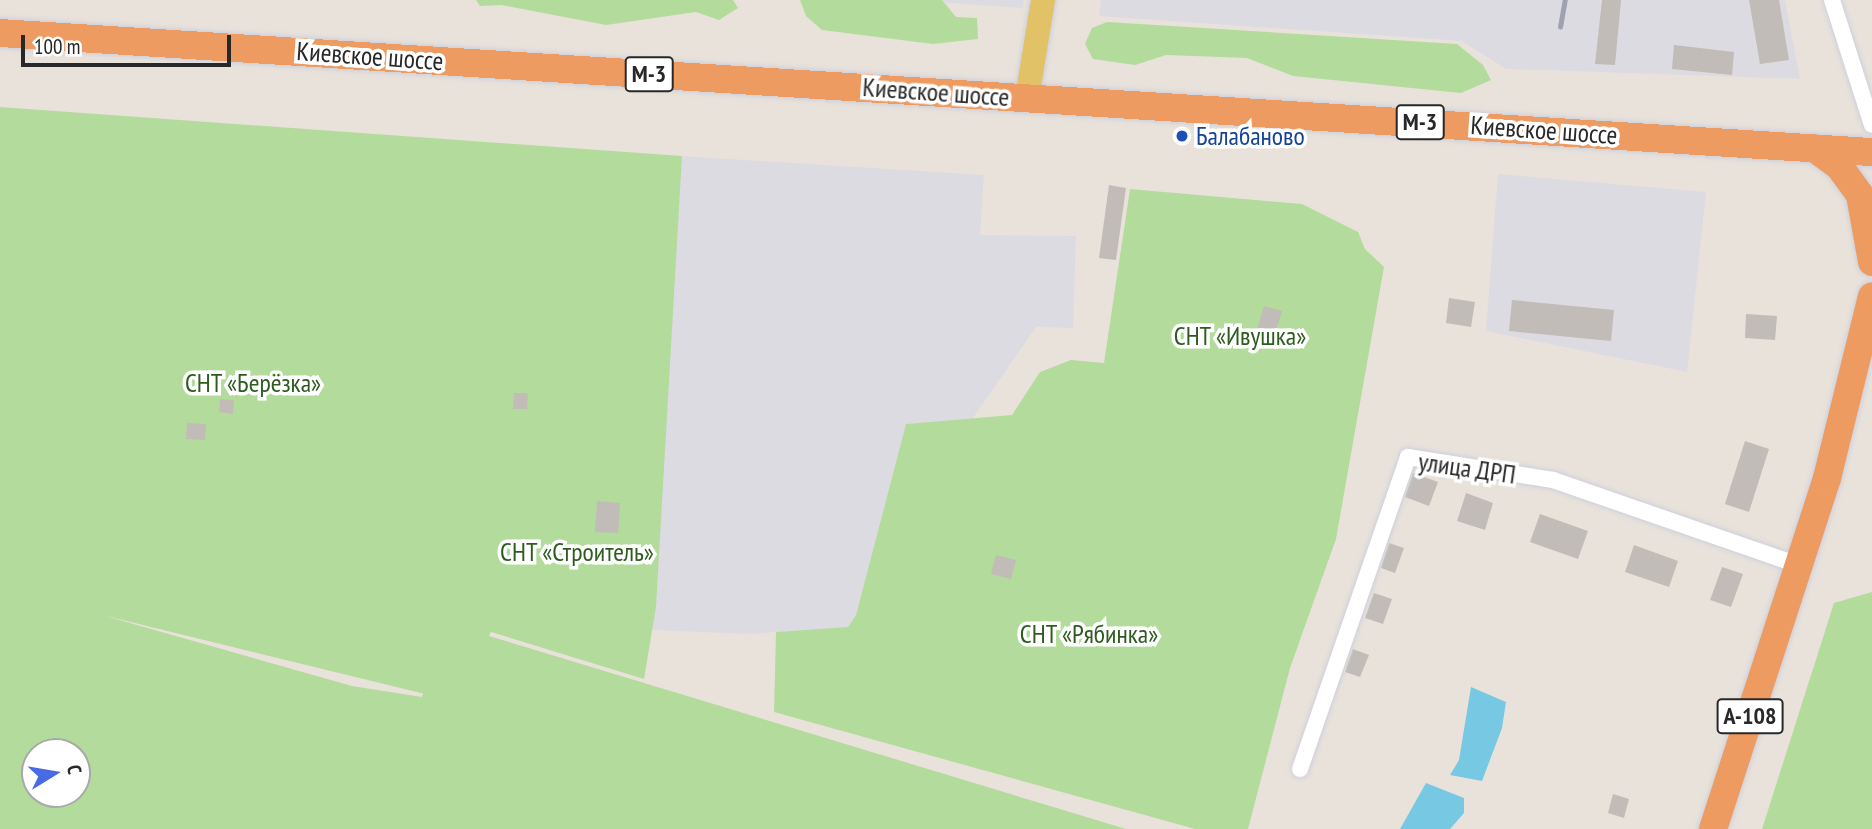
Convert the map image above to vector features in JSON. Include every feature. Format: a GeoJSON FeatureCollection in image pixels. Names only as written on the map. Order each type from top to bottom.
{"type":"FeatureCollection","features":[{"type":"Feature","properties":{"kind":"highway","name":"Киевское шоссе"},"geometry":{"type":"LineString","coordinates":[[0,33],[1872,152]]}},
{"type":"Feature","properties":{"kind":"highway"},"geometry":{"type":"LineString","coordinates":[[1814,148],[1839,166],[1860,195],[1872,262]]}},
{"type":"Feature","properties":{"kind":"highway","name":"А-108"},"geometry":{"type":"LineString","coordinates":[[1713,829],[1827,478],[1872,296]]}},
{"type":"Feature","properties":{"kind":"main road"},"geometry":{"type":"LineString","coordinates":[[1027,98],[1043,0]]}},
{"type":"Feature","properties":{"kind":"street"},"geometry":{"type":"LineString","coordinates":[[1832,0],[1872,125]]}},
{"type":"Feature","properties":{"kind":"street","name":"улица ДРП"},"geometry":{"type":"LineString","coordinates":[[1300,769],[1408,457],[1553,481],[1798,565]]}},
{"type":"Feature","properties":{"kind":"shaded area"},"geometry":{"type":"Polygon","coordinates":[[[910,0],[1024,0],[1023,8],[910,0]]]}},
{"type":"Feature","properties":{"kind":"shaded area"},"geometry":{"type":"Polygon","coordinates":[[[1101,0],[1785,0],[1800,79],[1506,69],[1462,41],[1099,16],[1101,0]]]}},
{"type":"Feature","properties":{"kind":"shaded area"},"geometry":{"type":"Polygon","coordinates":[[[682,156],[984,175],[980,235],[1076,236],[1073,328],[1036,327],[973,418],[906,424],[856,615],[849,627],[749,634],[651,630],[682,156]]]}},
{"type":"Feature","properties":{"kind":"shaded area"},"geometry":{"type":"Polygon","coordinates":[[[1498,174],[1706,192],[1687,372],[1486,331],[1498,174]]]}},
{"type":"Feature","properties":{"kind":"green space"},"geometry":{"type":"Polygon","coordinates":[[[476,0],[733,0],[738,8],[719,20],[696,12],[606,25],[501,5],[480,6],[476,0]]]}},
{"type":"Feature","properties":{"kind":"green space"},"geometry":{"type":"Polygon","coordinates":[[[800,0],[942,0],[956,17],[977,18],[978,39],[933,44],[822,30],[806,16],[800,0]]]}},
{"type":"Feature","properties":{"kind":"green space"},"geometry":{"type":"Polygon","coordinates":[[[1107,22],[1457,44],[1483,65],[1491,80],[1461,93],[1293,76],[1247,58],[1166,55],[1135,65],[1093,59],[1085,44],[1092,28],[1107,22]]]}},
{"type":"Feature","properties":{"kind":"green space"},"geometry":{"type":"Polygon","coordinates":[[[0,107],[682,156],[656,607],[644,679],[491,632],[489,636],[1126,829],[0,829],[0,107]],[[102,615],[352,686],[422,697],[421,693],[102,615]]]}},
{"type":"Feature","properties":{"kind":"green space","name":"СНТ «Рябинка»"},"geometry":{"type":"Polygon","coordinates":[[[1130,189],[1302,204],[1358,232],[1365,249],[1384,267],[1336,539],[1290,668],[1248,829],[1195,829],[774,712],[776,632],[848,627],[856,615],[906,424],[1012,415],[1040,372],[1071,360],[1104,363],[1130,189]]]}},
{"type":"Feature","properties":{"kind":"green space"},"geometry":{"type":"Polygon","coordinates":[[[1872,592],[1872,829],[1762,829],[1834,603],[1872,592]]]}},
{"type":"Feature","properties":{"kind":"water"},"geometry":{"type":"Polygon","coordinates":[[[1471,687],[1506,702],[1502,728],[1482,781],[1450,775],[1459,760],[1471,687]]]}},
{"type":"Feature","properties":{"kind":"water"},"geometry":{"type":"Polygon","coordinates":[[[1426,783],[1464,798],[1464,813],[1450,829],[1400,829],[1426,783]]]}},
{"type":"Feature","properties":{"kind":"building"},"geometry":{"type":"Polygon","coordinates":[[[1602,0],[1621,0],[1615,65],[1595,64],[1602,0]]]}},
{"type":"Feature","properties":{"kind":"building"},"geometry":{"type":"Polygon","coordinates":[[[1749,0],[1779,0],[1789,60],[1760,64],[1749,0]]]}},
{"type":"Feature","properties":{"kind":"building"},"geometry":{"type":"Polygon","coordinates":[[[1674,45],[1734,52],[1732,75],[1672,69],[1674,45]]]}},
{"type":"Feature","properties":{"kind":"building"},"geometry":{"type":"Polygon","coordinates":[[[1109,185],[1126,188],[1116,260],[1099,258],[1109,185]]]}},
{"type":"Feature","properties":{"kind":"building"},"geometry":{"type":"Polygon","coordinates":[[[1449,298],[1475,302],[1471,327],[1446,323],[1449,298]]]}},
{"type":"Feature","properties":{"kind":"building"},"geometry":{"type":"Polygon","coordinates":[[[1512,300],[1614,310],[1611,341],[1509,331],[1512,300]]]}},
{"type":"Feature","properties":{"kind":"building"},"geometry":{"type":"Polygon","coordinates":[[[1264,306],[1282,311],[1273,341],[1255,336],[1264,306]]]}},
{"type":"Feature","properties":{"kind":"building"},"geometry":{"type":"Polygon","coordinates":[[[1746,314],[1777,316],[1775,340],[1745,338],[1746,314]]]}},
{"type":"Feature","properties":{"kind":"building"},"geometry":{"type":"Polygon","coordinates":[[[514,393],[528,393],[527,409],[513,409],[514,393]]]}},
{"type":"Feature","properties":{"kind":"building"},"geometry":{"type":"Polygon","coordinates":[[[220,399],[234,400],[233,414],[219,412],[220,399]]]}},
{"type":"Feature","properties":{"kind":"building"},"geometry":{"type":"Polygon","coordinates":[[[187,423],[206,424],[205,440],[186,439],[187,423]]]}},
{"type":"Feature","properties":{"kind":"building"},"geometry":{"type":"Polygon","coordinates":[[[1745,441],[1769,449],[1749,512],[1725,504],[1745,441]]]}},
{"type":"Feature","properties":{"kind":"building"},"geometry":{"type":"Polygon","coordinates":[[[1413,473],[1438,482],[1429,506],[1405,497],[1413,473]]]}},
{"type":"Feature","properties":{"kind":"building"},"geometry":{"type":"Polygon","coordinates":[[[1466,493],[1493,503],[1485,530],[1457,521],[1466,493]]]}},
{"type":"Feature","properties":{"kind":"building"},"geometry":{"type":"Polygon","coordinates":[[[597,501],[620,503],[618,533],[595,532],[597,501]]]}},
{"type":"Feature","properties":{"kind":"building"},"geometry":{"type":"Polygon","coordinates":[[[1540,514],[1588,531],[1578,559],[1530,542],[1540,514]]]}},
{"type":"Feature","properties":{"kind":"building"},"geometry":{"type":"Polygon","coordinates":[[[1389,543],[1404,548],[1395,573],[1381,568],[1389,543]]]}},
{"type":"Feature","properties":{"kind":"building"},"geometry":{"type":"Polygon","coordinates":[[[1634,545],[1678,561],[1669,587],[1625,572],[1634,545]]]}},
{"type":"Feature","properties":{"kind":"building"},"geometry":{"type":"Polygon","coordinates":[[[996,555],[1016,560],[1011,579],[991,574],[996,555]]]}},
{"type":"Feature","properties":{"kind":"building"},"geometry":{"type":"Polygon","coordinates":[[[1722,567],[1743,574],[1731,607],[1710,600],[1722,567]]]}},
{"type":"Feature","properties":{"kind":"building"},"geometry":{"type":"Polygon","coordinates":[[[1374,593],[1392,599],[1383,624],[1365,618],[1374,593]]]}},
{"type":"Feature","properties":{"kind":"building"},"geometry":{"type":"Polygon","coordinates":[[[1353,649],[1369,655],[1360,677],[1345,672],[1353,649]]]}},
{"type":"Feature","properties":{"kind":"building"},"geometry":{"type":"Polygon","coordinates":[[[1613,794],[1629,799],[1624,818],[1608,813],[1613,794]]]}},
{"type":"Feature","properties":{"kind":"railway"},"geometry":{"type":"LineString","coordinates":[[1560,27],[1565,0]]}},
{"type":"Feature","properties":{"kind":"place","name":"Балабаново"},"geometry":{"type":"Point","coordinates":[1182,136]}},
{"type":"Feature","properties":{"kind":"park label","name":"СНТ «Ивушка»"},"geometry":{"type":"Point","coordinates":[1240,336]}},
{"type":"Feature","properties":{"kind":"park label","name":"СНТ «Берёзка»"},"geometry":{"type":"Point","coordinates":[253,383]}},
{"type":"Feature","properties":{"kind":"park label","name":"СНТ «Строитель»"},"geometry":{"type":"Point","coordinates":[577,552]}}]}
